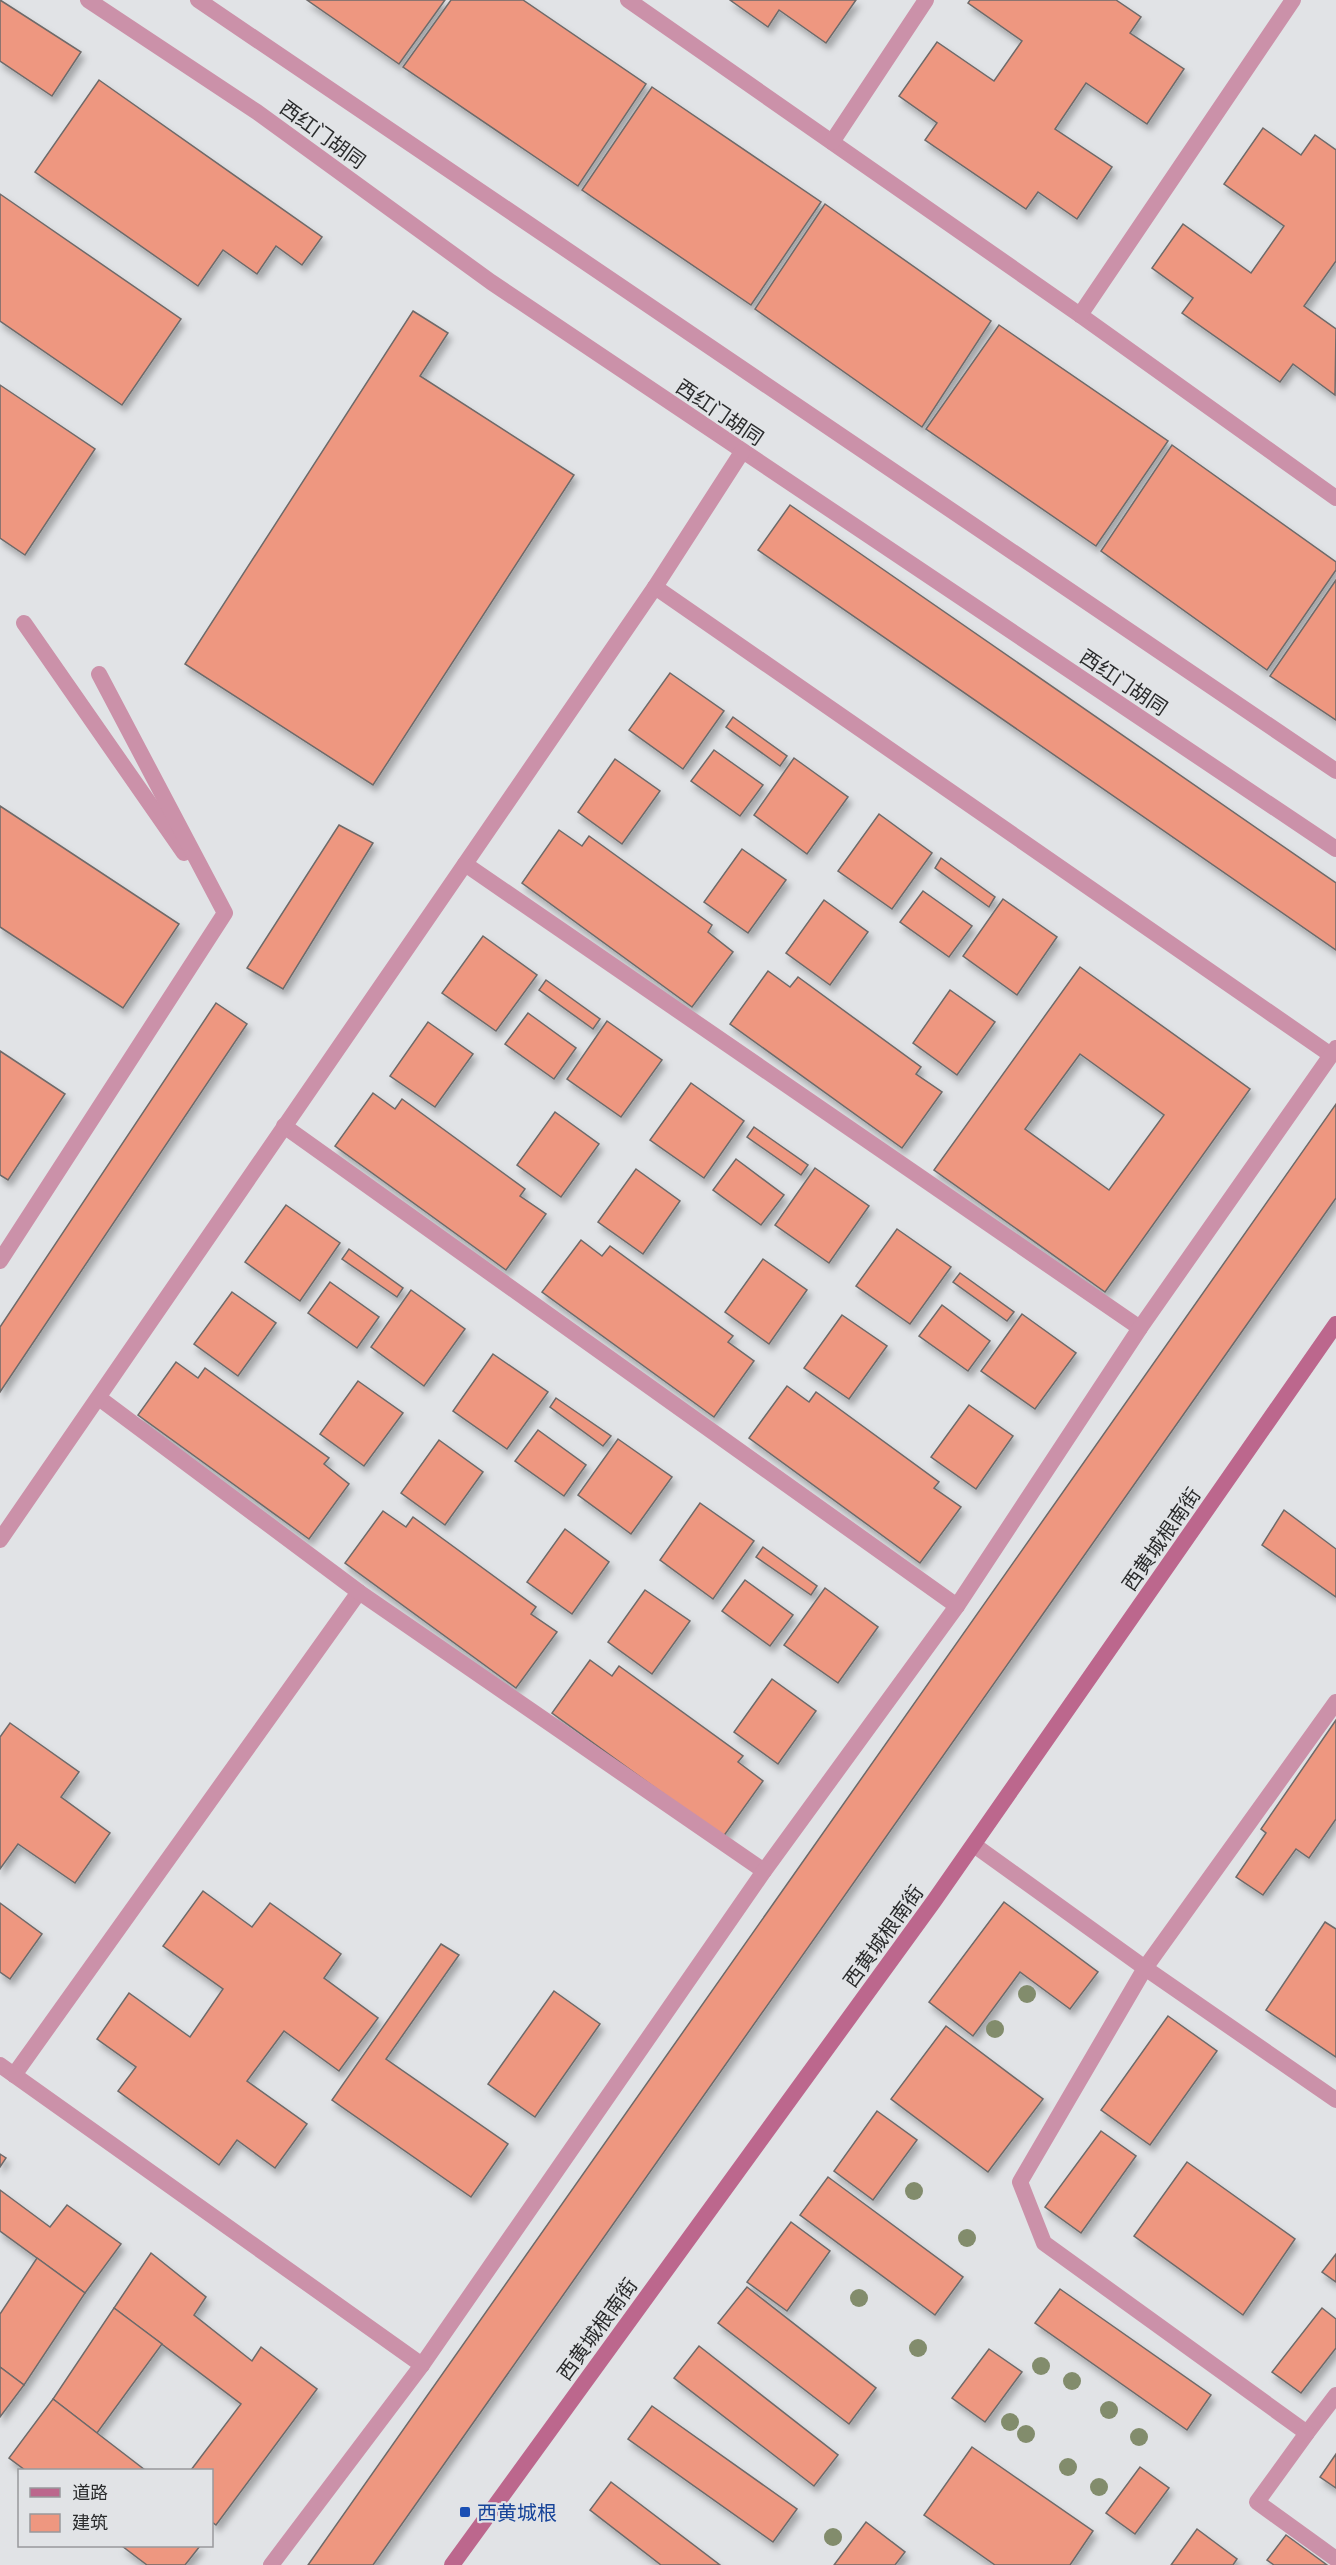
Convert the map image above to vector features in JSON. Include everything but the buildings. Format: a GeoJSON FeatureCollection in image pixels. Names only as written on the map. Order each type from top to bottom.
{"type":"FeatureCollection","features":[{"type":"Feature","properties":{"kind":"main road","name":"西黄城根南街"},"geometry":{"type":"LineString","coordinates":[[452,2565],[974,1845],[1336,1324]]}},
{"type":"Feature","properties":{"kind":"street","name":"西红门胡同"},"geometry":{"type":"LineString","coordinates":[[87,0],[257,112],[491,282],[1336,849]]}},
{"type":"Feature","properties":{"kind":"street"},"geometry":{"type":"LineString","coordinates":[[198,0],[1336,771]]}},
{"type":"Feature","properties":{"kind":"street"},"geometry":{"type":"LineString","coordinates":[[628,0],[1080,315],[1336,498]]}},
{"type":"Feature","properties":{"kind":"street"},"geometry":{"type":"LineString","coordinates":[[831,142],[926,0]]}},
{"type":"Feature","properties":{"kind":"street"},"geometry":{"type":"LineString","coordinates":[[1080,315],[1293,0]]}},
{"type":"Feature","properties":{"kind":"street"},"geometry":{"type":"LineString","coordinates":[[0,1540],[654,587],[742,452]]}},
{"type":"Feature","properties":{"kind":"street"},"geometry":{"type":"LineString","coordinates":[[271,2565],[422,2366],[764,1871],[957,1606],[1140,1329],[1334,1051],[654,587]]}},
{"type":"Feature","properties":{"kind":"street"},"geometry":{"type":"LineString","coordinates":[[24,623],[225,913]]}},
{"type":"Feature","properties":{"kind":"street"},"geometry":{"type":"LineString","coordinates":[[99,674],[225,913]]}},
{"type":"Feature","properties":{"kind":"street"},"geometry":{"type":"LineString","coordinates":[[465,864],[1140,1329]]}},
{"type":"Feature","properties":{"kind":"street"},"geometry":{"type":"LineString","coordinates":[[0,1261],[225,913]]}},
{"type":"Feature","properties":{"kind":"street"},"geometry":{"type":"LineString","coordinates":[[284,1126],[957,1606]]}},
{"type":"Feature","properties":{"kind":"street"},"geometry":{"type":"LineString","coordinates":[[99,1398],[359,1592],[764,1871]]}},
{"type":"Feature","properties":{"kind":"street"},"geometry":{"type":"LineString","coordinates":[[14,2075],[359,1592]]}},
{"type":"Feature","properties":{"kind":"street"},"geometry":{"type":"LineString","coordinates":[[1308,2433],[1044,2243],[1020,2182],[1144,1968],[1336,1702]]}},
{"type":"Feature","properties":{"kind":"street"},"geometry":{"type":"LineString","coordinates":[[974,1845],[1144,1968],[1336,2100]]}},
{"type":"Feature","properties":{"kind":"street"},"geometry":{"type":"LineString","coordinates":[[0,2064],[422,2366]]}},
{"type":"Feature","properties":{"kind":"street"},"geometry":{"type":"LineString","coordinates":[[1336,2395],[1257,2502],[1336,2559]]}},
{"type":"Feature","properties":{"kind":"place","name":"西黄城根"},"geometry":{"type":"Point","coordinates":[465,2512]}}]}
